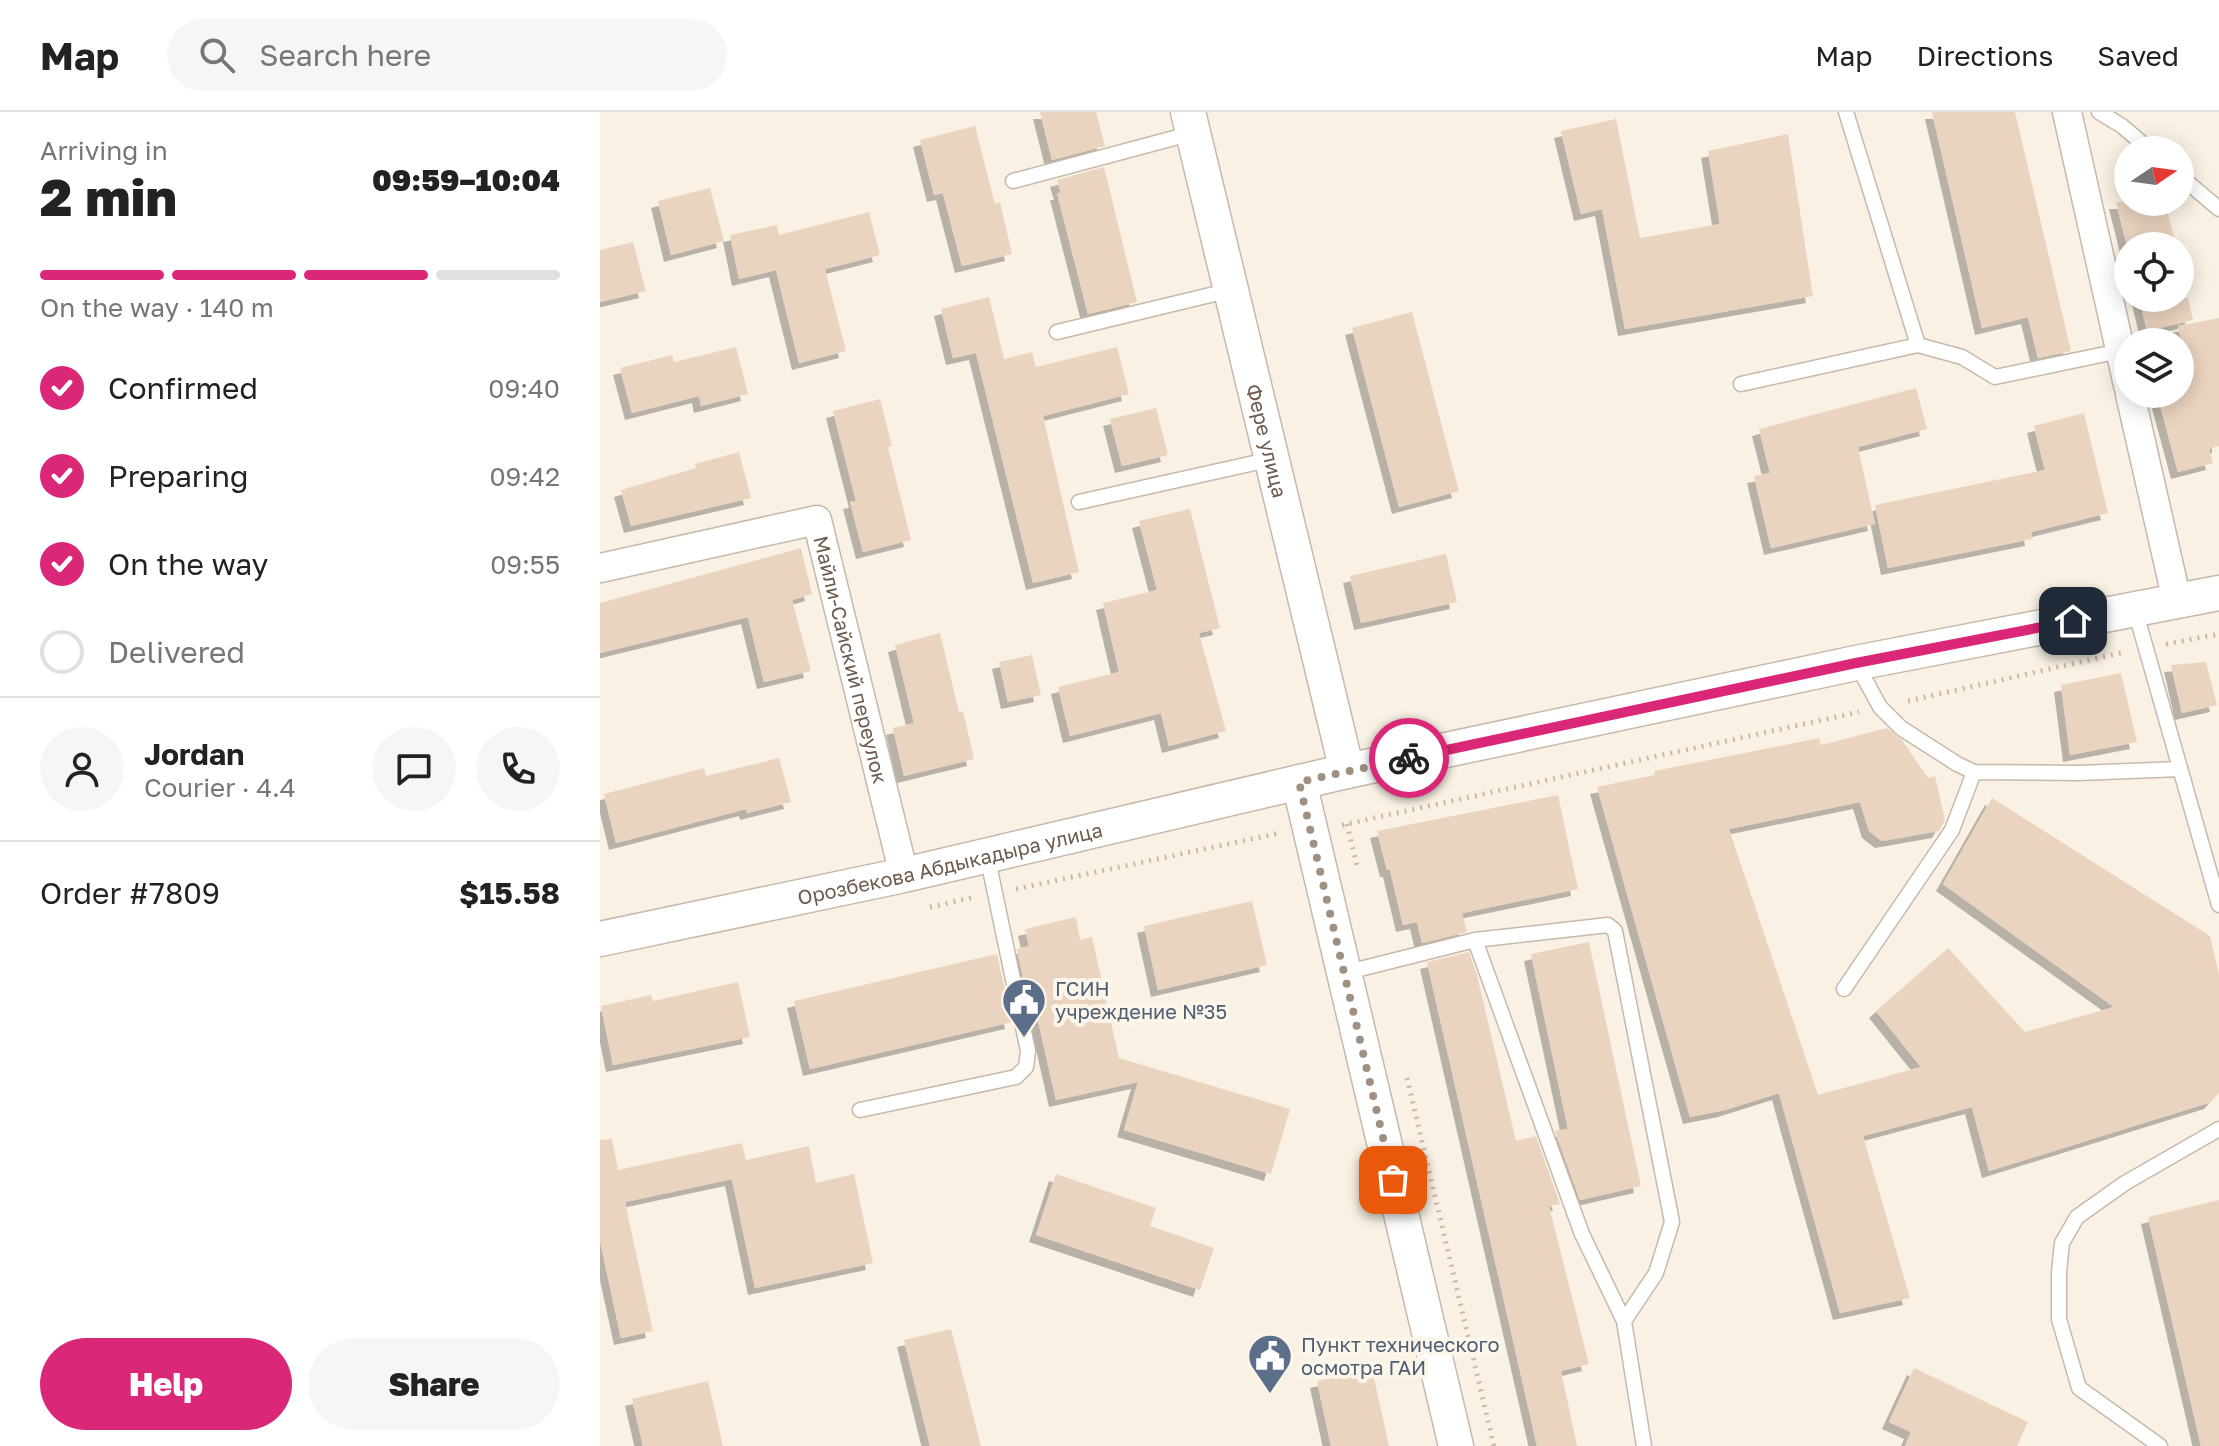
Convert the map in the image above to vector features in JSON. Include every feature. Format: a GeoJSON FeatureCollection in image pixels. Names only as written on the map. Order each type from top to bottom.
{"type":"FeatureCollection","features":[{"type":"Feature","properties":{"kind":"street"},"geometry":{"type":"LineString","coordinates":[[2067,112],[2115,328]]}},
{"type":"Feature","properties":{"kind":"street","name":"Фере улица"},"geometry":{"type":"LineString","coordinates":[[1191,123],[1347,771]]}},
{"type":"Feature","properties":{"kind":"street"},"geometry":{"type":"LineString","coordinates":[[2133,408],[2177,601]]}},
{"type":"Feature","properties":{"kind":"street","name":"Майли-Сайский переулок"},"geometry":{"type":"LineString","coordinates":[[600,568],[817,520],[904,875]]}},
{"type":"Feature","properties":{"kind":"street","name":"Орозбекова Абдыкадыра улица"},"geometry":{"type":"LineString","coordinates":[[600,939],[904,875],[1347,771],[1856,663],[2219,593]]}},
{"type":"Feature","properties":{"kind":"street"},"geometry":{"type":"LineString","coordinates":[[1299,782],[1456,1446]]}},
{"type":"Feature","properties":{"kind":"lane"},"geometry":{"type":"LineString","coordinates":[[1846,112],[1918,345]]}},
{"type":"Feature","properties":{"kind":"lane"},"geometry":{"type":"LineString","coordinates":[[2099,112],[2134,136]]}},
{"type":"Feature","properties":{"kind":"lane"},"geometry":{"type":"LineString","coordinates":[[1013,181],[1191,123]]}},
{"type":"Feature","properties":{"kind":"lane"},"geometry":{"type":"LineString","coordinates":[[2194,188],[2219,209]]}},
{"type":"Feature","properties":{"kind":"lane"},"geometry":{"type":"LineString","coordinates":[[1057,332],[1231,290]]}},
{"type":"Feature","properties":{"kind":"lane"},"geometry":{"type":"LineString","coordinates":[[1741,384],[1918,345],[1962,357],[1995,377],[2114,352]]}},
{"type":"Feature","properties":{"kind":"lane"},"geometry":{"type":"LineString","coordinates":[[1079,502],[1272,459]]}},
{"type":"Feature","properties":{"kind":"lane"},"geometry":{"type":"LineString","coordinates":[[2135,609],[2219,905]]}},
{"type":"Feature","properties":{"kind":"lane"},"geometry":{"type":"LineString","coordinates":[[1856,663],[1880,707],[1901,728],[1974,772],[2078,773],[2180,769]]}},
{"type":"Feature","properties":{"kind":"lane"},"geometry":{"type":"LineString","coordinates":[[1844,989],[1952,830],[1974,772]]}},
{"type":"Feature","properties":{"kind":"lane"},"geometry":{"type":"LineString","coordinates":[[860,1110],[1016,1077],[1026,1067],[1028,1051],[987,855]]}},
{"type":"Feature","properties":{"kind":"lane"},"geometry":{"type":"LineString","coordinates":[[1344,973],[1475,940],[1608,925],[1615,931],[1672,1222],[1656,1273],[1624,1321]]}},
{"type":"Feature","properties":{"kind":"lane"},"geometry":{"type":"LineString","coordinates":[[1475,940],[1582,1234],[1624,1321],[1644,1446]]}},
{"type":"Feature","properties":{"kind":"lane"},"geometry":{"type":"LineString","coordinates":[[2160,1446],[2079,1388],[2059,1319],[2062,1243],[2077,1217],[2125,1183],[2219,1129]]}},
{"type":"Feature","properties":{"kind":"path"},"geometry":{"type":"LineString","coordinates":[[921,909],[1310,827],[1347,824],[2219,634]]}},
{"type":"Feature","properties":{"kind":"path"},"geometry":{"type":"LineString","coordinates":[[1347,824],[1360,881]]}},
{"type":"Feature","properties":{"kind":"path"},"geometry":{"type":"LineString","coordinates":[[1406,1074],[1494,1446]]}},
{"type":"Feature","properties":{"kind":"building"},"geometry":{"type":"Polygon","coordinates":[[[1040,112],[1096,112],[1105,146],[1052,160],[1040,112]]]}},
{"type":"Feature","properties":{"kind":"building"},"geometry":{"type":"Polygon","coordinates":[[[1932,112],[2015,112],[2071,351],[2038,358],[2028,317],[1982,328],[1932,112]]]}},
{"type":"Feature","properties":{"kind":"building"},"geometry":{"type":"Polygon","coordinates":[[[1616,119],[1640,238],[1720,224],[1708,151],[1788,134],[1813,296],[1625,329],[1602,209],[1581,214],[1561,131],[1616,119]]]}},
{"type":"Feature","properties":{"kind":"building"},"geometry":{"type":"Polygon","coordinates":[[[975,126],[995,204],[1000,202],[1012,254],[962,266],[943,193],[934,195],[920,140],[975,126]]]}},
{"type":"Feature","properties":{"kind":"building"},"geometry":{"type":"Polygon","coordinates":[[[1104,167],[1137,302],[1088,314],[1057,193],[1061,193],[1057,180],[1104,167]]]}},
{"type":"Feature","properties":{"kind":"building"},"geometry":{"type":"Polygon","coordinates":[[[710,188],[724,241],[671,255],[658,201],[710,188]]]}},
{"type":"Feature","properties":{"kind":"building"},"geometry":{"type":"Polygon","coordinates":[[[869,212],[880,255],[825,269],[846,351],[799,363],[776,270],[739,279],[730,235],[777,225],[779,235],[869,212]]]}},
{"type":"Feature","properties":{"kind":"building"},"geometry":{"type":"Polygon","coordinates":[[[2120,216],[2168,216],[2172,232],[2124,232],[2120,216]]]}},
{"type":"Feature","properties":{"kind":"building"},"geometry":{"type":"Polygon","coordinates":[[[633,242],[646,291],[600,302],[600,250],[633,242]]]}},
{"type":"Feature","properties":{"kind":"building"},"geometry":{"type":"Polygon","coordinates":[[[989,297],[1004,359],[1032,352],[1036,367],[1117,347],[1129,394],[1043,416],[1079,572],[1033,583],[976,353],[953,358],[941,309],[989,297]]]}},
{"type":"Feature","properties":{"kind":"building"},"geometry":{"type":"Polygon","coordinates":[[[1412,312],[1459,491],[1399,507],[1352,328],[1412,312]]]}},
{"type":"Feature","properties":{"kind":"building"},"geometry":{"type":"Polygon","coordinates":[[[2142,312],[2191,312],[2193,320],[2146,328],[2142,312]]]}},
{"type":"Feature","properties":{"kind":"building"},"geometry":{"type":"Polygon","coordinates":[[[2219,318],[2219,446],[2209,449],[2213,463],[2178,472],[2161,408],[2194,408],[2194,328],[2178,326],[2219,318]]]}},
{"type":"Feature","properties":{"kind":"building"},"geometry":{"type":"Polygon","coordinates":[[[736,347],[748,394],[701,406],[699,396],[632,413],[620,368],[672,355],[674,362],[736,347]]]}},
{"type":"Feature","properties":{"kind":"building"},"geometry":{"type":"Polygon","coordinates":[[[1916,388],[1927,429],[1858,447],[1875,524],[1771,548],[1754,476],[1770,473],[1759,429],[1916,388]]]}},
{"type":"Feature","properties":{"kind":"building"},"geometry":{"type":"Polygon","coordinates":[[[880,399],[892,446],[888,447],[911,540],[863,552],[850,502],[856,501],[833,411],[880,399]]]}},
{"type":"Feature","properties":{"kind":"building"},"geometry":{"type":"Polygon","coordinates":[[[1156,408],[1168,455],[1122,466],[1110,419],[1156,408]]]}},
{"type":"Feature","properties":{"kind":"building"},"geometry":{"type":"Polygon","coordinates":[[[2084,413],[2108,513],[2031,532],[2032,539],[1888,568],[1875,505],[2045,470],[2034,426],[2084,413]]]}},
{"type":"Feature","properties":{"kind":"building"},"geometry":{"type":"Polygon","coordinates":[[[739,452],[751,498],[631,526],[621,490],[739,452]]]}},
{"type":"Feature","properties":{"kind":"building"},"geometry":{"type":"Polygon","coordinates":[[[1190,509],[1220,628],[1199,633],[1226,731],[1169,746],[1161,713],[1070,736],[1058,687],[1119,672],[1103,603],[1157,590],[1139,521],[1190,509]]]}},
{"type":"Feature","properties":{"kind":"building"},"geometry":{"type":"Polygon","coordinates":[[[801,548],[812,594],[792,600],[811,671],[764,682],[748,617],[600,653],[600,603],[801,548]]]}},
{"type":"Feature","properties":{"kind":"building"},"geometry":{"type":"Polygon","coordinates":[[[1446,554],[1457,602],[1361,623],[1350,576],[1446,554]]]}},
{"type":"Feature","properties":{"kind":"building"},"geometry":{"type":"Polygon","coordinates":[[[940,633],[974,759],[904,776],[893,728],[914,723],[895,645],[940,633]]]}},
{"type":"Feature","properties":{"kind":"building"},"geometry":{"type":"Polygon","coordinates":[[[1032,655],[1041,695],[1008,702],[999,662],[1032,655]]]}},
{"type":"Feature","properties":{"kind":"building"},"geometry":{"type":"Polygon","coordinates":[[[2206,662],[2217,705],[2182,713],[2171,665],[2206,662]]]}},
{"type":"Feature","properties":{"kind":"building"},"geometry":{"type":"Polygon","coordinates":[[[2121,673],[2137,742],[2070,755],[2061,685],[2121,673]]]}},
{"type":"Feature","properties":{"kind":"building"},"geometry":{"type":"Polygon","coordinates":[[[1887,728],[1902,740],[1928,778],[1935,776],[1945,820],[1939,831],[1882,841],[1869,831],[1860,802],[1729,829],[1818,1095],[1921,1067],[1876,1011],[1948,948],[2025,1032],[2114,1007],[1943,884],[1992,798],[2210,936],[2219,974],[2219,1093],[2211,1102],[1989,1171],[1972,1107],[1863,1136],[1910,1298],[1840,1313],[1779,1093],[1690,1117],[1597,787],[1655,775],[1654,771],[1819,738],[1821,745],[1887,728]]]}},
{"type":"Feature","properties":{"kind":"building"},"geometry":{"type":"Polygon","coordinates":[[[779,758],[791,802],[747,813],[746,809],[616,843],[604,794],[704,768],[706,776],[779,758]]]}},
{"type":"Feature","properties":{"kind":"building"},"geometry":{"type":"Polygon","coordinates":[[[1558,795],[1578,889],[1462,913],[1467,932],[1422,943],[1417,922],[1403,925],[1377,831],[1558,795]]]}},
{"type":"Feature","properties":{"kind":"building"},"geometry":{"type":"Polygon","coordinates":[[[1252,901],[1267,965],[1158,990],[1144,926],[1252,901]]]}},
{"type":"Feature","properties":{"kind":"building"},"geometry":{"type":"Polygon","coordinates":[[[1076,917],[1080,940],[1092,937],[1119,1058],[1290,1109],[1271,1174],[1124,1130],[1138,1082],[1056,1100],[1037,1016],[1031,1017],[1017,949],[1029,946],[1025,929],[1076,917]]]}},
{"type":"Feature","properties":{"kind":"building"},"geometry":{"type":"Polygon","coordinates":[[[1589,942],[1641,1186],[1580,1200],[1555,1131],[1568,1129],[1531,954],[1589,942]]]}},
{"type":"Feature","properties":{"kind":"building"},"geometry":{"type":"Polygon","coordinates":[[[1469,952],[1516,1141],[1536,1136],[1560,1204],[1549,1206],[1589,1364],[1561,1371],[1577,1446],[1537,1446],[1427,962],[1469,952]]]}},
{"type":"Feature","properties":{"kind":"building"},"geometry":{"type":"Polygon","coordinates":[[[997,954],[1012,1022],[810,1069],[794,1001],[997,954]]]}},
{"type":"Feature","properties":{"kind":"building"},"geometry":{"type":"Polygon","coordinates":[[[738,982],[750,1037],[613,1065],[601,1006],[651,995],[653,1001],[738,982]]]}},
{"type":"Feature","properties":{"kind":"building"},"geometry":{"type":"Polygon","coordinates":[[[612,1139],[618,1170],[742,1143],[746,1160],[809,1146],[816,1183],[854,1174],[873,1263],[755,1288],[732,1179],[625,1202],[653,1331],[621,1338],[600,1241],[600,1140],[612,1139]]]}},
{"type":"Feature","properties":{"kind":"building"},"geometry":{"type":"Polygon","coordinates":[[[1056,1174],[1156,1208],[1150,1226],[1214,1248],[1200,1290],[1036,1235],[1056,1174]]]}},
{"type":"Feature","properties":{"kind":"building"},"geometry":{"type":"Polygon","coordinates":[[[2219,1200],[2219,1446],[2201,1446],[2148,1217],[2219,1200]]]}},
{"type":"Feature","properties":{"kind":"building"},"geometry":{"type":"Polygon","coordinates":[[[951,1329],[981,1446],[930,1446],[904,1340],[951,1329]]]}},
{"type":"Feature","properties":{"kind":"building"},"geometry":{"type":"Polygon","coordinates":[[[1914,1368],[2028,1422],[2017,1446],[1905,1446],[1911,1432],[1889,1422],[1914,1368]]]}},
{"type":"Feature","properties":{"kind":"building"},"geometry":{"type":"Polygon","coordinates":[[[1372,1369],[1389,1446],[1331,1446],[1317,1381],[1372,1369]]]}},
{"type":"Feature","properties":{"kind":"building"},"geometry":{"type":"Polygon","coordinates":[[[708,1381],[723,1446],[643,1446],[632,1399],[708,1381]]]}},
{"type":"Feature","properties":{"kind":"way so far"},"geometry":{"type":"LineString","coordinates":[[1393,1180],[1299,782],[1409,758]]}},
{"type":"Feature","properties":{"kind":"place","name":"ГСИН учреждение №35"},"geometry":{"type":"Point","coordinates":[1024,1039]}},
{"type":"Feature","properties":{"kind":"place","name":"Пункт технического осмотра ГАИ"},"geometry":{"type":"Point","coordinates":[1270,1395]}},
{"type":"Feature","properties":{"kind":"route"},"geometry":{"type":"LineString","coordinates":[[1409,758],[1856,663],[2073,621]]}}]}
